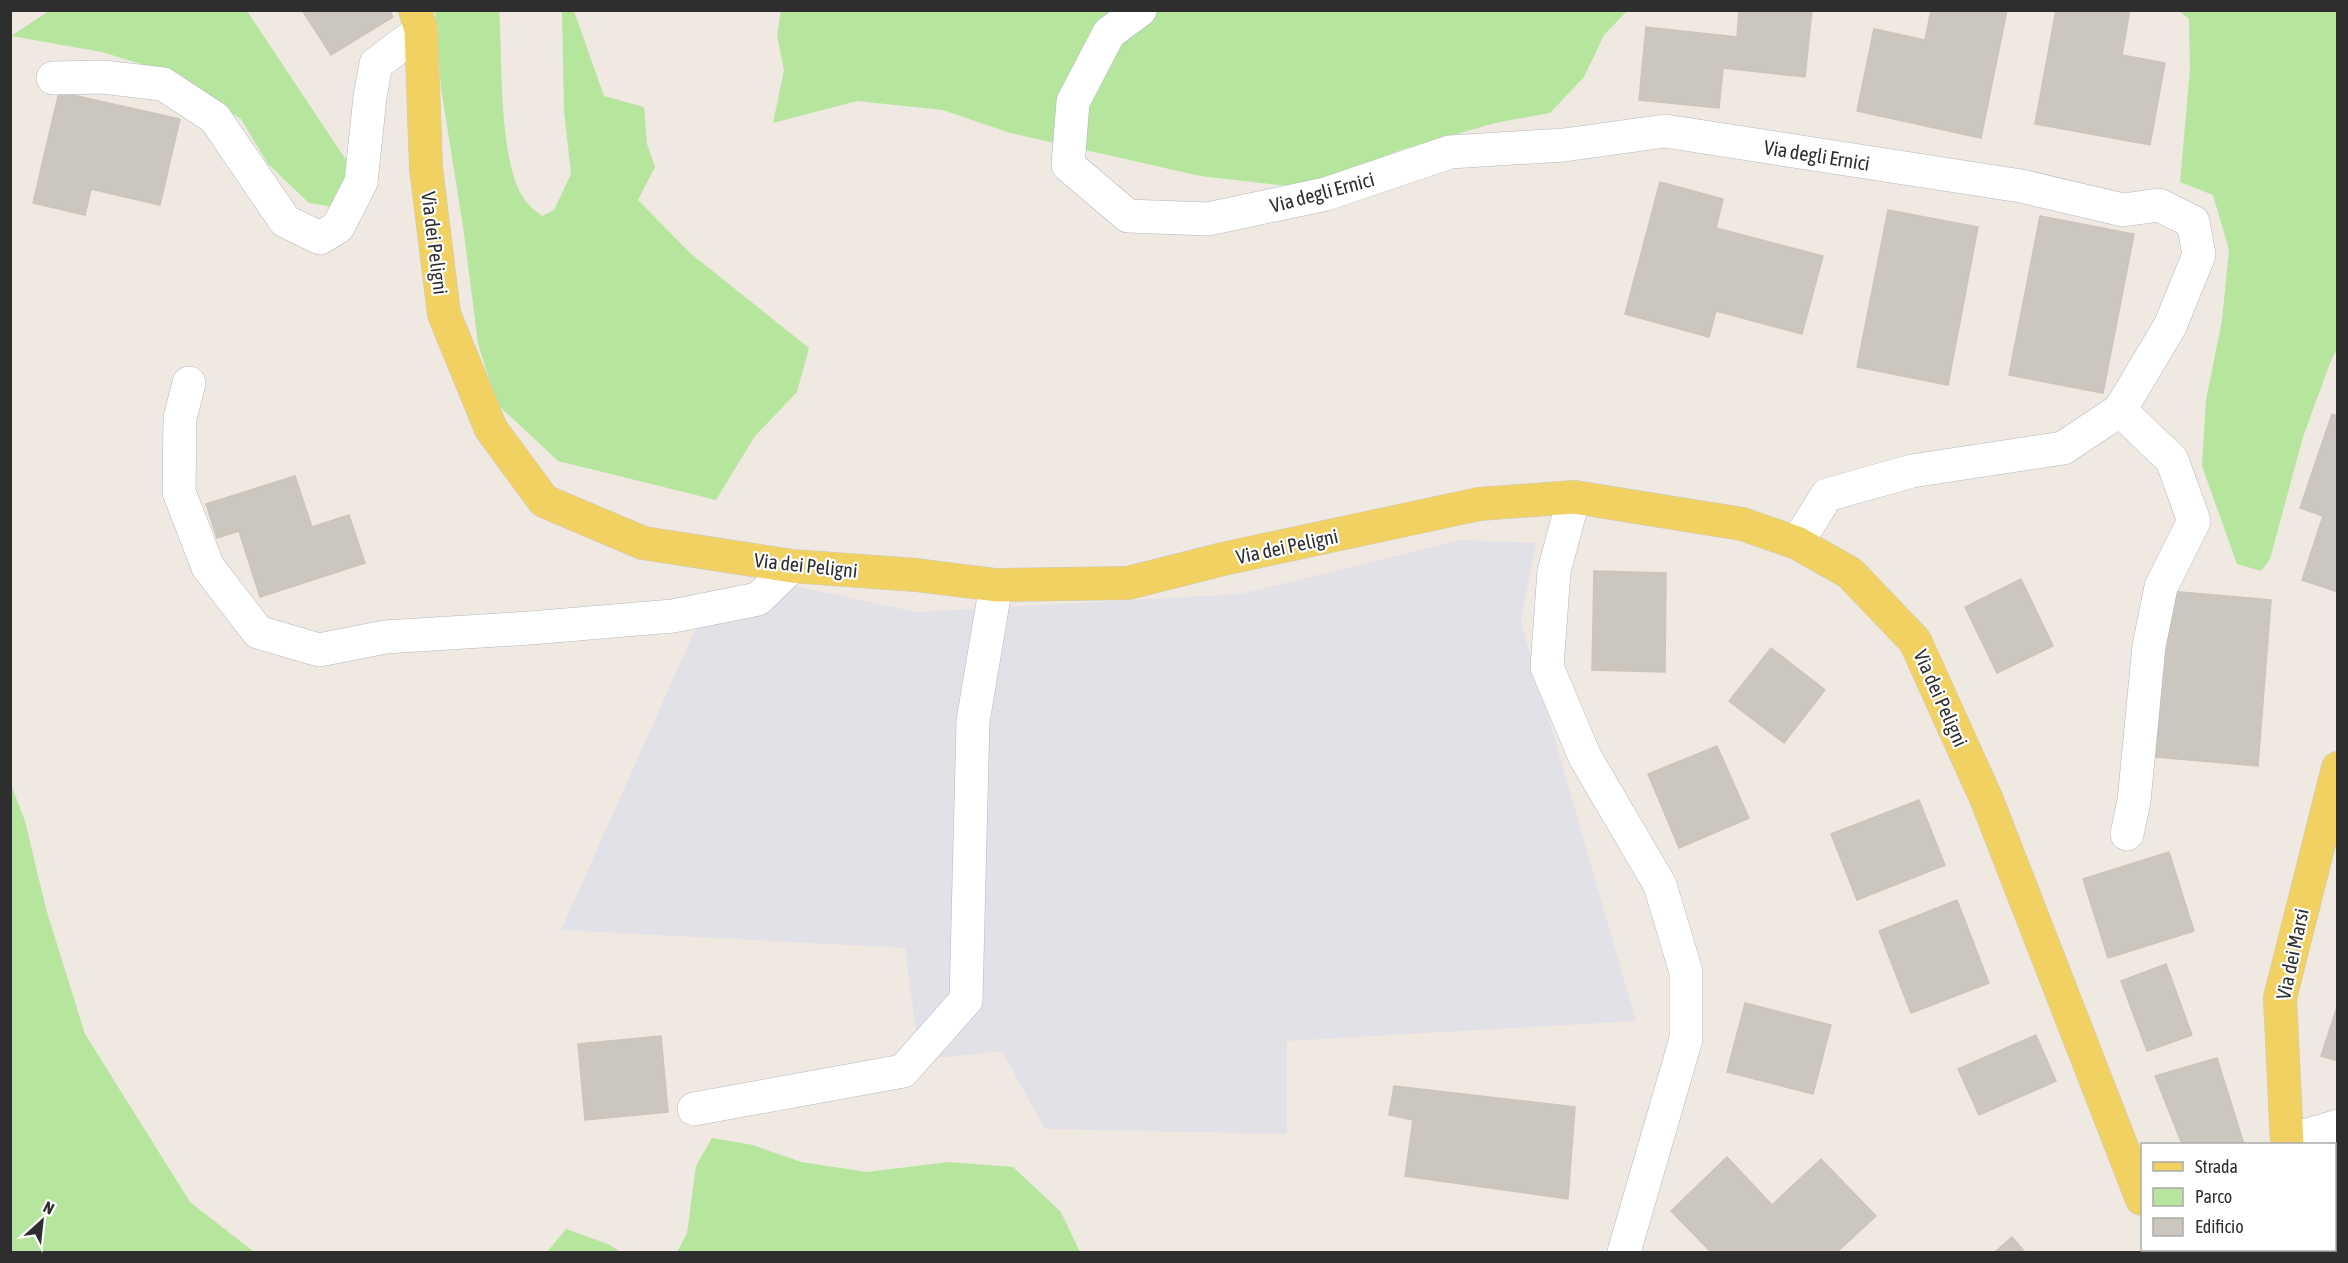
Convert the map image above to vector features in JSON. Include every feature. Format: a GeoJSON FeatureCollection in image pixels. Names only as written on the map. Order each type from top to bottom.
{"type":"FeatureCollection","features":[{"type":"Feature","properties":{"kind":"main road","name":"Via dei Peligni"},"geometry":{"type":"LineString","coordinates":[[418,20],[426,168],[444,314],[491,429],[544,501],[643,543],[792,566],[916,575],[996,585],[1128,583],[1479,504],[1574,498],[1742,524],[1797,543],[1850,573],[1915,641],[1986,798],[2141,1196]]}},
{"type":"Feature","properties":{"kind":"main road","name":"Via dei Marsi"},"geometry":{"type":"LineString","coordinates":[[2287,1143],[2280,998],[2337,768]]}},
{"type":"Feature","properties":{"kind":"street","name":"Via degli Ernici"},"geometry":{"type":"LineString","coordinates":[[1140,10],[1109,33],[1073,102],[1068,165],[1128,216],[1208,219],[1326,194],[1450,152],[1564,145],[1665,131],[2021,186],[2123,210],[2159,205],[2193,222],[2199,255],[2170,326],[2120,410],[2063,448],[1912,471],[1827,495],[1797,543]]}},
{"type":"Feature","properties":{"kind":"street"},"geometry":{"type":"LineString","coordinates":[[53,78],[103,77],[163,84],[215,118],[285,221],[320,238],[338,227],[361,182],[376,64],[418,20]]}},
{"type":"Feature","properties":{"kind":"street"},"geometry":{"type":"LineString","coordinates":[[189,383],[180,418],[179,492],[208,567],[258,632],[320,650],[385,637],[672,616],[758,599],[792,566]]}},
{"type":"Feature","properties":{"kind":"street"},"geometry":{"type":"LineString","coordinates":[[2120,410],[2172,460],[2194,521],[2161,587],[2149,646],[2133,801],[2127,834]]}},
{"type":"Feature","properties":{"kind":"street"},"geometry":{"type":"LineString","coordinates":[[1574,498],[1554,571],[1547,667],[1584,757],[1660,885],[1686,972],[1686,1039],[1624,1252]]}},
{"type":"Feature","properties":{"kind":"street"},"geometry":{"type":"LineString","coordinates":[[694,1109],[903,1071],[966,1000],[973,721],[996,585]]}},
{"type":"Feature","properties":{"kind":"street"},"geometry":{"type":"LineString","coordinates":[[2287,1143],[2337,1126]]}},
{"type":"Feature","properties":{"kind":"shaded area"},"geometry":{"type":"Polygon","coordinates":[[[1461,540],[1536,543],[1521,622],[1636,1021],[1287,1041],[1287,1134],[1045,1129],[1002,1051],[920,1060],[905,948],[561,930],[695,630],[771,581],[916,612],[1240,594],[1461,540]]]}},
{"type":"Feature","properties":{"kind":"green space"},"geometry":{"type":"Polygon","coordinates":[[[49,11],[247,11],[346,160],[346,180],[333,207],[309,203],[268,164],[241,119],[167,72],[102,52],[11,36],[49,11]]]}},
{"type":"Feature","properties":{"kind":"green space"},"geometry":{"type":"Polygon","coordinates":[[[435,11],[499,11],[503,112],[511,166],[518,188],[528,204],[542,216],[554,210],[571,174],[564,111],[562,11],[574,11],[604,96],[644,107],[647,144],[655,167],[638,200],[690,253],[809,348],[797,392],[755,436],[716,500],[558,461],[497,404],[478,344],[464,233],[441,88],[435,11]]]}},
{"type":"Feature","properties":{"kind":"green space"},"geometry":{"type":"Polygon","coordinates":[[[781,11],[1627,11],[1604,35],[1584,77],[1550,113],[1495,123],[1404,149],[1305,188],[1200,176],[1010,133],[943,110],[857,101],[773,123],[784,70],[777,35],[781,11]]]}},
{"type":"Feature","properties":{"kind":"green space"},"geometry":{"type":"Polygon","coordinates":[[[2179,11],[2337,11],[2337,349],[2303,437],[2270,559],[2261,571],[2237,564],[2202,466],[2206,400],[2222,320],[2229,250],[2213,195],[2180,182],[2190,69],[2189,19],[2179,11]]]}},
{"type":"Feature","properties":{"kind":"green space"},"geometry":{"type":"Polygon","coordinates":[[[10,782],[25,821],[46,909],[85,1034],[190,1202],[254,1252],[11,1252],[10,782]]]}},
{"type":"Feature","properties":{"kind":"green space"},"geometry":{"type":"Polygon","coordinates":[[[712,1138],[753,1145],[801,1162],[867,1172],[949,1162],[1013,1167],[1061,1212],[1080,1252],[677,1252],[687,1233],[696,1166],[712,1138]]]}},
{"type":"Feature","properties":{"kind":"green space"},"geometry":{"type":"Polygon","coordinates":[[[566,1229],[608,1244],[621,1252],[547,1252],[566,1229]]]}},
{"type":"Feature","properties":{"kind":"building"},"geometry":{"type":"Polygon","coordinates":[[[302,10],[389,10],[393,17],[331,55],[302,10]]]}},
{"type":"Feature","properties":{"kind":"building"},"geometry":{"type":"Polygon","coordinates":[[[1739,10],[1812,10],[1805,77],[1723,68],[1719,108],[1639,100],[1646,27],[1737,37],[1739,10]]]}},
{"type":"Feature","properties":{"kind":"building"},"geometry":{"type":"Polygon","coordinates":[[[1931,10],[2007,10],[1981,138],[1857,111],[1874,29],[1925,40],[1931,10]]]}},
{"type":"Feature","properties":{"kind":"building"},"geometry":{"type":"Polygon","coordinates":[[[2056,10],[2130,10],[2122,55],[2165,63],[2150,145],[2035,124],[2056,10]]]}},
{"type":"Feature","properties":{"kind":"building"},"geometry":{"type":"Polygon","coordinates":[[[59,92],[180,119],[160,205],[91,189],[85,215],[33,203],[59,92]]]}},
{"type":"Feature","properties":{"kind":"building"},"geometry":{"type":"Polygon","coordinates":[[[1660,182],[1723,199],[1716,228],[1823,256],[1802,334],[1716,311],[1709,337],[1625,314],[1660,182]]]}},
{"type":"Feature","properties":{"kind":"building"},"geometry":{"type":"Polygon","coordinates":[[[1888,210],[1978,227],[1948,385],[1857,367],[1888,210]]]}},
{"type":"Feature","properties":{"kind":"building"},"geometry":{"type":"Polygon","coordinates":[[[2040,216],[2134,234],[2103,393],[2009,375],[2040,216]]]}},
{"type":"Feature","properties":{"kind":"building"},"geometry":{"type":"Polygon","coordinates":[[[2332,414],[2338,416],[2338,592],[2302,580],[2323,516],[2300,508],[2332,414]]]}},
{"type":"Feature","properties":{"kind":"building"},"geometry":{"type":"Polygon","coordinates":[[[295,476],[312,527],[349,515],[365,563],[260,597],[239,531],[217,538],[206,504],[295,476]]]}},
{"type":"Feature","properties":{"kind":"building"},"geometry":{"type":"Polygon","coordinates":[[[1594,571],[1666,573],[1665,672],[1592,670],[1594,571]]]}},
{"type":"Feature","properties":{"kind":"building"},"geometry":{"type":"Polygon","coordinates":[[[2021,579],[2053,646],[1997,673],[1965,607],[2021,579]]]}},
{"type":"Feature","properties":{"kind":"building"},"geometry":{"type":"Polygon","coordinates":[[[2169,591],[2271,600],[2258,766],[2156,757],[2169,591]]]}},
{"type":"Feature","properties":{"kind":"building"},"geometry":{"type":"Polygon","coordinates":[[[1771,648],[1825,690],[1784,743],[1729,701],[1771,648]]]}},
{"type":"Feature","properties":{"kind":"building"},"geometry":{"type":"Polygon","coordinates":[[[1717,746],[1749,818],[1679,848],[1648,774],[1717,746]]]}},
{"type":"Feature","properties":{"kind":"building"},"geometry":{"type":"Polygon","coordinates":[[[1919,800],[1945,865],[1857,900],[1831,834],[1919,800]]]}},
{"type":"Feature","properties":{"kind":"building"},"geometry":{"type":"Polygon","coordinates":[[[2169,852],[2194,931],[2108,958],[2083,879],[2169,852]]]}},
{"type":"Feature","properties":{"kind":"building"},"geometry":{"type":"Polygon","coordinates":[[[1957,900],[1989,983],[1911,1013],[1879,931],[1957,900]]]}},
{"type":"Feature","properties":{"kind":"building"},"geometry":{"type":"Polygon","coordinates":[[[2166,964],[2192,1035],[2147,1051],[2121,981],[2166,964]]]}},
{"type":"Feature","properties":{"kind":"building"},"geometry":{"type":"Polygon","coordinates":[[[1745,1003],[1831,1025],[1813,1094],[1727,1072],[1745,1003]]]}},
{"type":"Feature","properties":{"kind":"building"},"geometry":{"type":"Polygon","coordinates":[[[2338,1004],[2338,1061],[2321,1056],[2338,1004]]]}},
{"type":"Feature","properties":{"kind":"building"},"geometry":{"type":"Polygon","coordinates":[[[2036,1035],[2056,1081],[1979,1115],[1958,1069],[2036,1035]]]}},
{"type":"Feature","properties":{"kind":"building"},"geometry":{"type":"Polygon","coordinates":[[[661,1036],[668,1112],[585,1120],[578,1044],[661,1036]]]}},
{"type":"Feature","properties":{"kind":"building"},"geometry":{"type":"Polygon","coordinates":[[[2217,1058],[2244,1143],[2182,1143],[2155,1076],[2217,1058]]]}},
{"type":"Feature","properties":{"kind":"building"},"geometry":{"type":"Polygon","coordinates":[[[1394,1086],[1575,1107],[1568,1199],[1405,1176],[1413,1120],[1389,1115],[1394,1086]]]}},
{"type":"Feature","properties":{"kind":"building"},"geometry":{"type":"Polygon","coordinates":[[[1727,1157],[1772,1205],[1821,1159],[1876,1216],[1837,1252],[1711,1252],[1671,1211],[1727,1157]]]}},
{"type":"Feature","properties":{"kind":"building"},"geometry":{"type":"Polygon","coordinates":[[[2012,1237],[2025,1252],[1995,1252],[2012,1237]]]}},
{"type":"Feature","properties":{"kind":"building"},"geometry":{"type":"Polygon","coordinates":[[[2216,1251],[2284,1252],[2217,1252],[2216,1251]]]}}]}
